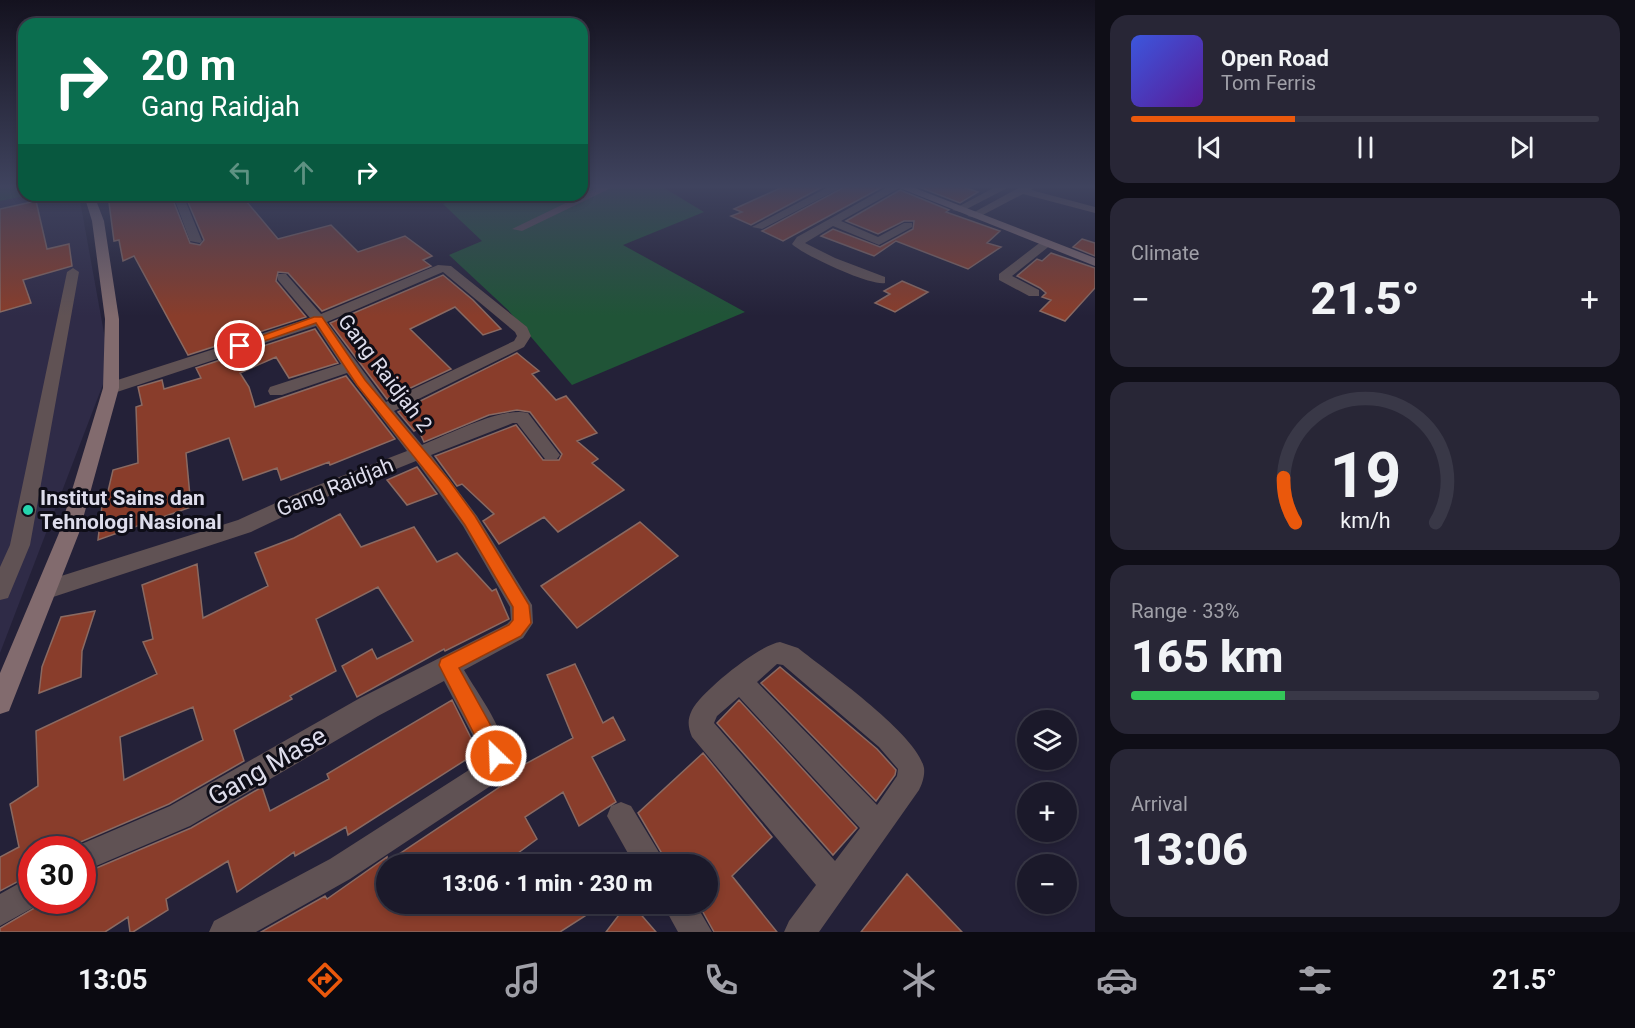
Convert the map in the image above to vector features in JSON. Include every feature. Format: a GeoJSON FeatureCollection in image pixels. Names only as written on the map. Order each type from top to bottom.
{"type":"FeatureCollection","features":[{"type":"Feature","properties":{"kind":"street"},"geometry":{"type":"LineString","coordinates":[[0,702],[69,533],[111,388],[109,296],[99,228]]}},
{"type":"Feature","properties":{"kind":"street"},"geometry":{"type":"LineString","coordinates":[[191,228],[196,241]]}},
{"type":"Feature","properties":{"kind":"street"},"geometry":{"type":"LineString","coordinates":[[820,228],[801,238],[798,244],[831,261],[880,280]]}},
{"type":"Feature","properties":{"kind":"street"},"geometry":{"type":"LineString","coordinates":[[849,228],[879,241],[902,228]]}},
{"type":"Feature","properties":{"kind":"street"},"geometry":{"type":"LineString","coordinates":[[1006,228],[1095,262]]}},
{"type":"Feature","properties":{"kind":"street"},"geometry":{"type":"LineString","coordinates":[[1034,293],[1004,277],[1046,244]]}},
{"type":"Feature","properties":{"kind":"street"},"geometry":{"type":"LineString","coordinates":[[111,388],[209,358],[318,319],[442,268],[447,269],[522,330],[524,336],[519,344],[382,410]]}},
{"type":"Feature","properties":{"kind":"street"},"geometry":{"type":"LineString","coordinates":[[0,591],[20,545],[73,272]]}},
{"type":"Feature","properties":{"kind":"street","name":"Gang Raidjah 2"},"geometry":{"type":"LineString","coordinates":[[282,277],[318,319],[382,410],[418,453]]}},
{"type":"Feature","properties":{"kind":"street"},"geometry":{"type":"LineString","coordinates":[[276,391],[351,366]]}},
{"type":"Feature","properties":{"kind":"street"},"geometry":{"type":"LineString","coordinates":[[418,453],[516,416],[522,417],[550,456]]}},
{"type":"Feature","properties":{"kind":"street","name":"Gang Raidjah"},"geometry":{"type":"LineString","coordinates":[[47,590],[244,526],[307,496],[418,453],[470,520],[521,605],[522,623],[515,631],[448,665]]}},
{"type":"Feature","properties":{"kind":"street"},"geometry":{"type":"LineString","coordinates":[[800,932],[878,827],[910,781],[911,770],[907,760],[888,738],[790,656],[780,653],[772,654],[708,707],[701,718],[701,728],[835,884]]}},
{"type":"Feature","properties":{"kind":"street"},"geometry":{"type":"LineString","coordinates":[[225,932],[340,869],[495,768],[496,756],[492,744],[448,665]]}},
{"type":"Feature","properties":{"kind":"street","name":"Gang Mase"},"geometry":{"type":"LineString","coordinates":[[96,852],[180,816],[369,707],[448,665]]}},
{"type":"Feature","properties":{"kind":"street"},"geometry":{"type":"LineString","coordinates":[[740,681],[878,827]]}},
{"type":"Feature","properties":{"kind":"street"},"geometry":{"type":"LineString","coordinates":[[621,816],[645,854]]}},
{"type":"Feature","properties":{"kind":"street"},"geometry":{"type":"LineString","coordinates":[[0,911],[18,900]]}},
{"type":"Feature","properties":{"kind":"street"},"geometry":{"type":"LineString","coordinates":[[684,914],[696,932]]}},
{"type":"Feature","properties":{"kind":"shaded area","name":"Institut Sains dan Tehnologi Nasional"},"geometry":{"type":"Polygon","coordinates":[[[0,228],[85,228],[110,366],[0,653],[0,228]]]}},
{"type":"Feature","properties":{"kind":"green space"},"geometry":{"type":"Polygon","coordinates":[[[469,228],[664,228],[623,245],[745,312],[572,385],[508,310],[449,255],[482,241],[469,228]]]}},
{"type":"Feature","properties":{"kind":"building"},"geometry":{"type":"Polygon","coordinates":[[[0,228],[42,228],[47,249],[69,244],[72,266],[23,280],[31,303],[0,312],[0,228]]]}},
{"type":"Feature","properties":{"kind":"building"},"geometry":{"type":"Polygon","coordinates":[[[112,228],[184,228],[190,243],[200,245],[204,240],[199,228],[269,228],[278,239],[318,228],[334,228],[358,252],[405,236],[432,256],[423,260],[431,266],[322,311],[288,273],[278,272],[276,281],[306,317],[188,355],[134,256],[123,261],[119,240],[114,241],[112,228]]]}},
{"type":"Feature","properties":{"kind":"building"},"geometry":{"type":"Polygon","coordinates":[[[767,228],[806,228],[783,241],[762,231],[767,228]]]}},
{"type":"Feature","properties":{"kind":"building"},"geometry":{"type":"Polygon","coordinates":[[[864,228],[889,228],[878,234],[864,228]]]}},
{"type":"Feature","properties":{"kind":"building"},"geometry":{"type":"Polygon","coordinates":[[[993,228],[1000,231],[987,243],[1001,247],[968,269],[896,241],[874,256],[821,236],[833,229],[880,247],[913,229],[993,228]]]}},
{"type":"Feature","properties":{"kind":"building"},"geometry":{"type":"Polygon","coordinates":[[[1082,239],[1095,243],[1095,256],[1073,247],[1082,239]]]}},
{"type":"Feature","properties":{"kind":"building"},"geometry":{"type":"Polygon","coordinates":[[[1051,253],[1095,268],[1095,288],[1065,321],[1040,311],[1051,300],[1042,297],[1046,293],[1040,288],[1017,276],[1037,259],[1042,261],[1051,253]]]}},
{"type":"Feature","properties":{"kind":"building"},"geometry":{"type":"Polygon","coordinates":[[[443,275],[473,300],[501,329],[483,335],[455,307],[410,329],[451,369],[387,399],[330,323],[443,275]]]}},
{"type":"Feature","properties":{"kind":"building"},"geometry":{"type":"Polygon","coordinates":[[[902,281],[928,292],[895,312],[875,303],[890,294],[884,291],[902,281]]]}},
{"type":"Feature","properties":{"kind":"building"},"geometry":{"type":"Polygon","coordinates":[[[315,329],[338,363],[289,378],[276,357],[240,373],[249,387],[255,407],[346,376],[395,439],[330,465],[329,462],[281,480],[277,468],[243,480],[229,438],[186,453],[191,507],[98,540],[102,505],[105,504],[113,470],[138,463],[136,407],[142,405],[138,387],[162,380],[164,389],[201,378],[196,368],[315,329]]]}},
{"type":"Feature","properties":{"kind":"building"},"geometry":{"type":"Polygon","coordinates":[[[517,353],[539,371],[532,374],[556,400],[566,396],[597,433],[577,441],[598,459],[592,463],[624,490],[558,532],[544,517],[499,544],[483,521],[494,514],[462,484],[457,486],[435,456],[516,425],[543,460],[559,460],[562,454],[530,412],[517,410],[489,415],[424,442],[418,429],[414,431],[398,412],[517,353]]]}},
{"type":"Feature","properties":{"kind":"building"},"geometry":{"type":"Polygon","coordinates":[[[417,467],[437,494],[407,505],[387,480],[417,467]]]}},
{"type":"Feature","properties":{"kind":"building"},"geometry":{"type":"Polygon","coordinates":[[[340,514],[361,547],[414,527],[437,562],[457,553],[492,591],[496,589],[509,619],[445,651],[444,649],[357,697],[342,666],[372,649],[377,659],[413,641],[378,587],[316,619],[336,671],[290,696],[292,699],[234,730],[244,761],[169,804],[94,836],[18,836],[18,842],[10,804],[38,786],[36,731],[157,674],[143,642],[153,639],[142,585],[197,564],[203,618],[268,586],[255,553],[294,538],[340,514]],[[193,707],[120,737],[124,780],[203,740],[193,707]]]}},
{"type":"Feature","properties":{"kind":"building"},"geometry":{"type":"Polygon","coordinates":[[[640,522],[678,556],[577,628],[541,586],[640,522]]]}},
{"type":"Feature","properties":{"kind":"building"},"geometry":{"type":"Polygon","coordinates":[[[95,611],[82,651],[81,677],[39,693],[42,667],[61,617],[95,611]]]}},
{"type":"Feature","properties":{"kind":"building"},"geometry":{"type":"Polygon","coordinates":[[[575,664],[603,723],[613,717],[625,740],[592,757],[616,802],[579,826],[563,792],[525,817],[537,839],[517,854],[399,854],[510,780],[507,774],[573,738],[547,675],[575,664]]]}},
{"type":"Feature","properties":{"kind":"building"},"geometry":{"type":"Polygon","coordinates":[[[780,667],[877,749],[896,770],[895,775],[876,801],[761,683],[780,667]]]}},
{"type":"Feature","properties":{"kind":"building"},"geometry":{"type":"Polygon","coordinates":[[[452,700],[478,752],[348,835],[346,827],[295,856],[294,852],[237,892],[228,861],[166,899],[168,910],[133,932],[130,932],[128,917],[105,932],[0,932],[0,928],[24,914],[96,914],[96,868],[191,828],[262,787],[270,811],[329,779],[327,774],[452,700]]]}},
{"type":"Feature","properties":{"kind":"building"},"geometry":{"type":"Polygon","coordinates":[[[739,700],[857,828],[833,855],[717,723],[739,700]]]}},
{"type":"Feature","properties":{"kind":"building"},"geometry":{"type":"Polygon","coordinates":[[[703,753],[772,837],[732,876],[777,932],[714,932],[704,914],[718,914],[718,854],[662,854],[638,813],[703,753]]]}},
{"type":"Feature","properties":{"kind":"building"},"geometry":{"type":"Polygon","coordinates":[[[18,848],[18,881],[0,891],[0,857],[18,848]]]}},
{"type":"Feature","properties":{"kind":"building"},"geometry":{"type":"Polygon","coordinates":[[[376,865],[376,914],[584,914],[585,916],[560,932],[261,932],[325,896],[327,899],[376,865]]]}},
{"type":"Feature","properties":{"kind":"building"},"geometry":{"type":"Polygon","coordinates":[[[907,874],[962,932],[861,932],[907,874]]]}},
{"type":"Feature","properties":{"kind":"building"},"geometry":{"type":"Polygon","coordinates":[[[620,914],[640,914],[656,932],[606,932],[620,914]]]}},
{"type":"Feature","properties":{"kind":"place","name":"Institut Sains dan Tehnologi Nasional"},"geometry":{"type":"Point","coordinates":[28,510]}},
{"type":"Feature","properties":{"kind":"route"},"geometry":{"type":"LineString","coordinates":[[240,346],[318,319],[382,410],[444,484],[470,520],[521,605],[522,623],[515,631],[448,665],[492,744],[496,756]]}}]}
